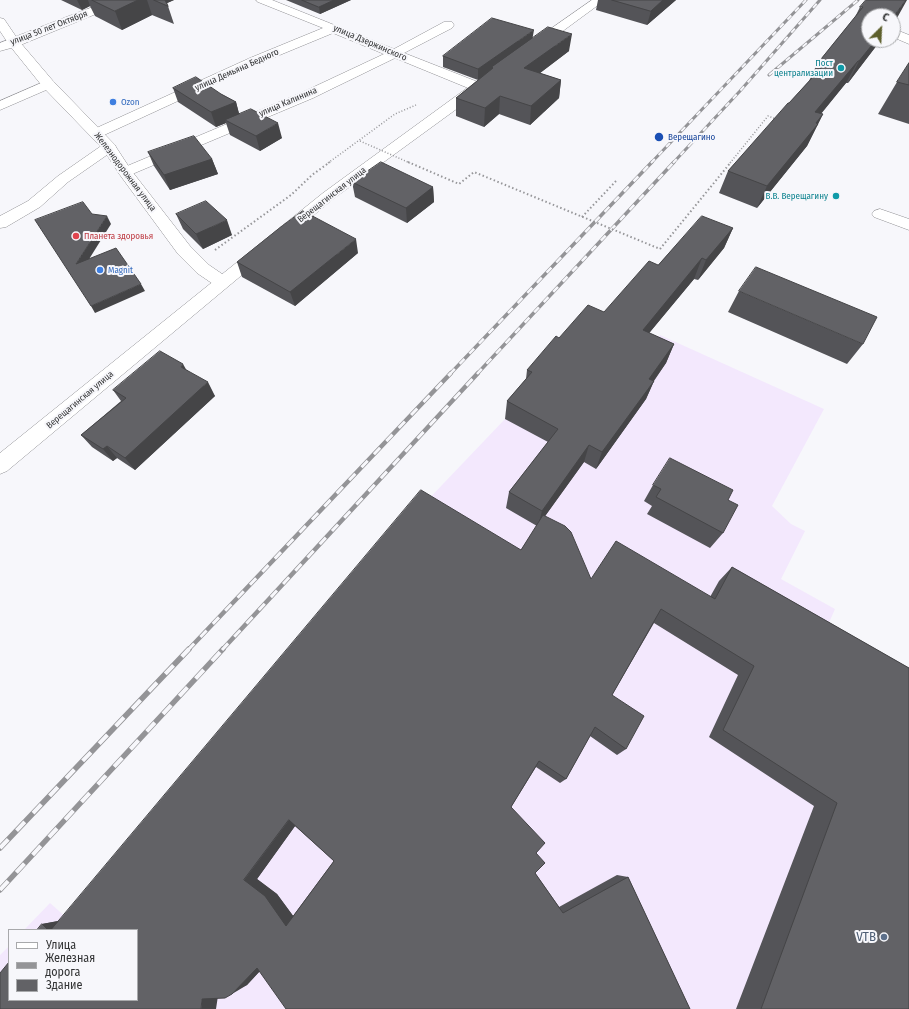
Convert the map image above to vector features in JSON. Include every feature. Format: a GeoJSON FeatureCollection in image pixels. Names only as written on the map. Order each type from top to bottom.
{"type":"FeatureCollection","features":[{"type":"Feature","properties":{"kind":"street","name":"улица 50 лет Октября"},"geometry":{"type":"LineString","coordinates":[[7,45],[121,0]]}},
{"type":"Feature","properties":{"kind":"street","name":"улица Дзержинского"},"geometry":{"type":"LineString","coordinates":[[262,0],[334,28],[393,54],[484,83]]}},
{"type":"Feature","properties":{"kind":"street"},"geometry":{"type":"LineString","coordinates":[[522,55],[599,0]]}},
{"type":"Feature","properties":{"kind":"street","name":"Железнодорожная улица"},"geometry":{"type":"LineString","coordinates":[[0,22],[7,45],[97,133],[109,147],[125,172],[184,250],[203,270],[222,282]]}},
{"type":"Feature","properties":{"kind":"street","name":"улица Калинина"},"geometry":{"type":"LineString","coordinates":[[125,172],[308,95],[393,54],[448,25]]}},
{"type":"Feature","properties":{"kind":"street","name":"улица Демьяна Бедного"},"geometry":{"type":"LineString","coordinates":[[97,133],[254,61],[334,28]]}},
{"type":"Feature","properties":{"kind":"street","name":"Верещагинская улица"},"geometry":{"type":"LineString","coordinates":[[0,465],[328,196],[484,83]]}},
{"type":"Feature","properties":{"kind":"street"},"geometry":{"type":"LineString","coordinates":[[0,106],[48,84]]}},
{"type":"Feature","properties":{"kind":"street"},"geometry":{"type":"LineString","coordinates":[[0,223],[34,204],[63,180],[109,147]]}},
{"type":"Feature","properties":{"kind":"street"},"geometry":{"type":"LineString","coordinates":[[880,214],[909,225]]}},
{"type":"Feature","properties":{"kind":"path"},"geometry":{"type":"LineString","coordinates":[[184,250],[201,253],[220,247],[291,196],[312,175],[395,114],[419,104]]}},
{"type":"Feature","properties":{"kind":"path"},"geometry":{"type":"LineString","coordinates":[[360,141],[459,184],[474,172],[660,249],[768,116],[779,120]]}},
{"type":"Feature","properties":{"kind":"path"},"geometry":{"type":"LineString","coordinates":[[582,216],[616,180]]}},
{"type":"Feature","properties":{"kind":"shaded area"},"geometry":{"type":"Polygon","coordinates":[[[660,335],[824,409],[772,506],[791,524],[805,531],[781,579],[835,609],[821,641],[881,1009],[0,1009],[0,955],[8,947],[8,1001],[138,1001],[138,929],[25,929],[50,903],[68,919],[422,506],[505,419],[645,353],[660,335]]]}},
{"type":"Feature","properties":{"kind":"building"},"geometry":{"type":"Polygon","coordinates":[[[92,0],[138,0],[115,11],[92,0]]]}},
{"type":"Feature","properties":{"kind":"building"},"geometry":{"type":"Polygon","coordinates":[[[154,0],[165,0],[168,6],[154,0]]]}},
{"type":"Feature","properties":{"kind":"building"},"geometry":{"type":"Polygon","coordinates":[[[302,0],[334,0],[319,7],[302,0]]]}},
{"type":"Feature","properties":{"kind":"building"},"geometry":{"type":"Polygon","coordinates":[[[612,0],[663,0],[651,11],[612,0]]]}},
{"type":"Feature","properties":{"kind":"building"},"geometry":{"type":"Polygon","coordinates":[[[866,0],[906,0],[900,8],[860,7],[866,0]]]}},
{"type":"Feature","properties":{"kind":"building"},"geometry":{"type":"Polygon","coordinates":[[[861,9],[861,48],[870,48],[815,112],[823,114],[816,123],[818,124],[767,186],[728,171],[823,66],[817,64],[861,9]]]}},
{"type":"Feature","properties":{"kind":"building"},"geometry":{"type":"Polygon","coordinates":[[[492,18],[534,30],[478,69],[443,56],[492,18]]]}},
{"type":"Feature","properties":{"kind":"building"},"geometry":{"type":"Polygon","coordinates":[[[548,27],[572,34],[524,68],[561,80],[531,106],[500,96],[485,108],[456,98],[493,68],[492,67],[548,27]]]}},
{"type":"Feature","properties":{"kind":"building"},"geometry":{"type":"Polygon","coordinates":[[[909,63],[909,85],[897,82],[909,63]]]}},
{"type":"Feature","properties":{"kind":"building"},"geometry":{"type":"Polygon","coordinates":[[[196,77],[236,102],[211,112],[173,88],[196,77]]]}},
{"type":"Feature","properties":{"kind":"building"},"geometry":{"type":"Polygon","coordinates":[[[251,109],[278,123],[256,136],[225,120],[251,109]]]}},
{"type":"Feature","properties":{"kind":"building"},"geometry":{"type":"Polygon","coordinates":[[[194,136],[212,159],[164,175],[148,152],[194,136]]]}},
{"type":"Feature","properties":{"kind":"building"},"geometry":{"type":"Polygon","coordinates":[[[381,162],[433,187],[406,208],[352,182],[381,162]]]}},
{"type":"Feature","properties":{"kind":"building"},"geometry":{"type":"Polygon","coordinates":[[[206,201],[227,220],[196,234],[176,214],[206,201]]]}},
{"type":"Feature","properties":{"kind":"building"},"geometry":{"type":"Polygon","coordinates":[[[83,202],[92,214],[107,216],[76,264],[116,248],[141,284],[91,306],[35,220],[83,202]]]}},
{"type":"Feature","properties":{"kind":"building"},"geometry":{"type":"Polygon","coordinates":[[[303,211],[356,239],[290,292],[237,262],[282,226],[303,211]]]}},
{"type":"Feature","properties":{"kind":"building"},"geometry":{"type":"Polygon","coordinates":[[[702,216],[733,228],[706,260],[702,258],[643,330],[674,344],[649,379],[654,381],[602,452],[589,445],[542,511],[509,492],[558,429],[507,401],[532,372],[527,370],[556,336],[559,338],[588,305],[604,312],[649,261],[658,265],[702,216]]]}},
{"type":"Feature","properties":{"kind":"building"},"geometry":{"type":"Polygon","coordinates":[[[756,267],[877,317],[863,344],[739,291],[756,267]]]}},
{"type":"Feature","properties":{"kind":"building"},"geometry":{"type":"Polygon","coordinates":[[[160,351],[183,364],[181,367],[208,382],[125,458],[107,446],[103,449],[81,435],[126,398],[113,390],[160,351]]]}},
{"type":"Feature","properties":{"kind":"building"},"geometry":{"type":"Polygon","coordinates":[[[670,458],[733,490],[728,500],[738,505],[723,533],[656,497],[661,489],[653,485],[670,458]]]}},
{"type":"Feature","properties":{"kind":"building"},"geometry":{"type":"Polygon","coordinates":[[[421,490],[521,550],[543,515],[565,526],[571,532],[591,579],[616,541],[715,599],[732,567],[909,668],[909,1009],[761,1009],[837,803],[723,730],[754,666],[661,609],[612,695],[644,716],[626,749],[595,727],[566,779],[539,761],[511,807],[545,843],[536,853],[545,863],[535,873],[563,913],[628,877],[690,1009],[286,1009],[257,968],[232,994],[225,998],[202,999],[201,1009],[0,1009],[0,973],[8,963],[8,1001],[138,1001],[138,929],[52,929],[421,490]],[[289,820],[244,880],[265,896],[286,926],[334,861],[289,820]]]}},
{"type":"Feature","properties":{"kind":"building"},"geometry":{"type":"Polygon","coordinates":[[[42,924],[47,929],[38,929],[42,924]]]}},
{"type":"Feature","properties":{"kind":"railway"},"geometry":{"type":"LineString","coordinates":[[651,163],[806,0]]}},
{"type":"Feature","properties":{"kind":"railway"},"geometry":{"type":"LineString","coordinates":[[673,163],[740,91],[820,0]]}},
{"type":"Feature","properties":{"kind":"railway"},"geometry":{"type":"LineString","coordinates":[[769,75],[858,0]]}},
{"type":"Feature","properties":{"kind":"railway"},"geometry":{"type":"LineString","coordinates":[[450,374],[652,162]]}},
{"type":"Feature","properties":{"kind":"railway"},"geometry":{"type":"LineString","coordinates":[[477,374],[674,162]]}},
{"type":"Feature","properties":{"kind":"railway"},"geometry":{"type":"LineString","coordinates":[[188,650],[451,373]]}},
{"type":"Feature","properties":{"kind":"railway"},"geometry":{"type":"LineString","coordinates":[[222,650],[478,373]]}},
{"type":"Feature","properties":{"kind":"railway"},"geometry":{"type":"LineString","coordinates":[[0,848],[189,649]]}},
{"type":"Feature","properties":{"kind":"railway"},"geometry":{"type":"LineString","coordinates":[[0,890],[223,649]]}},
{"type":"Feature","properties":{"kind":"place","name":"Пост централизации"},"geometry":{"type":"Point","coordinates":[841,68]}},
{"type":"Feature","properties":{"kind":"place","name":"Ozon"},"geometry":{"type":"Point","coordinates":[113,102]}},
{"type":"Feature","properties":{"kind":"place","name":"Верещагино"},"geometry":{"type":"Point","coordinates":[659,137]}},
{"type":"Feature","properties":{"kind":"place","name":"В.В. Верещагину"},"geometry":{"type":"Point","coordinates":[836,196]}},
{"type":"Feature","properties":{"kind":"place","name":"Планета здоровья"},"geometry":{"type":"Point","coordinates":[76,236]}},
{"type":"Feature","properties":{"kind":"place","name":"Magnit"},"geometry":{"type":"Point","coordinates":[100,270]}},
{"type":"Feature","properties":{"kind":"place","name":"VTB"},"geometry":{"type":"Point","coordinates":[884,937]}}]}
